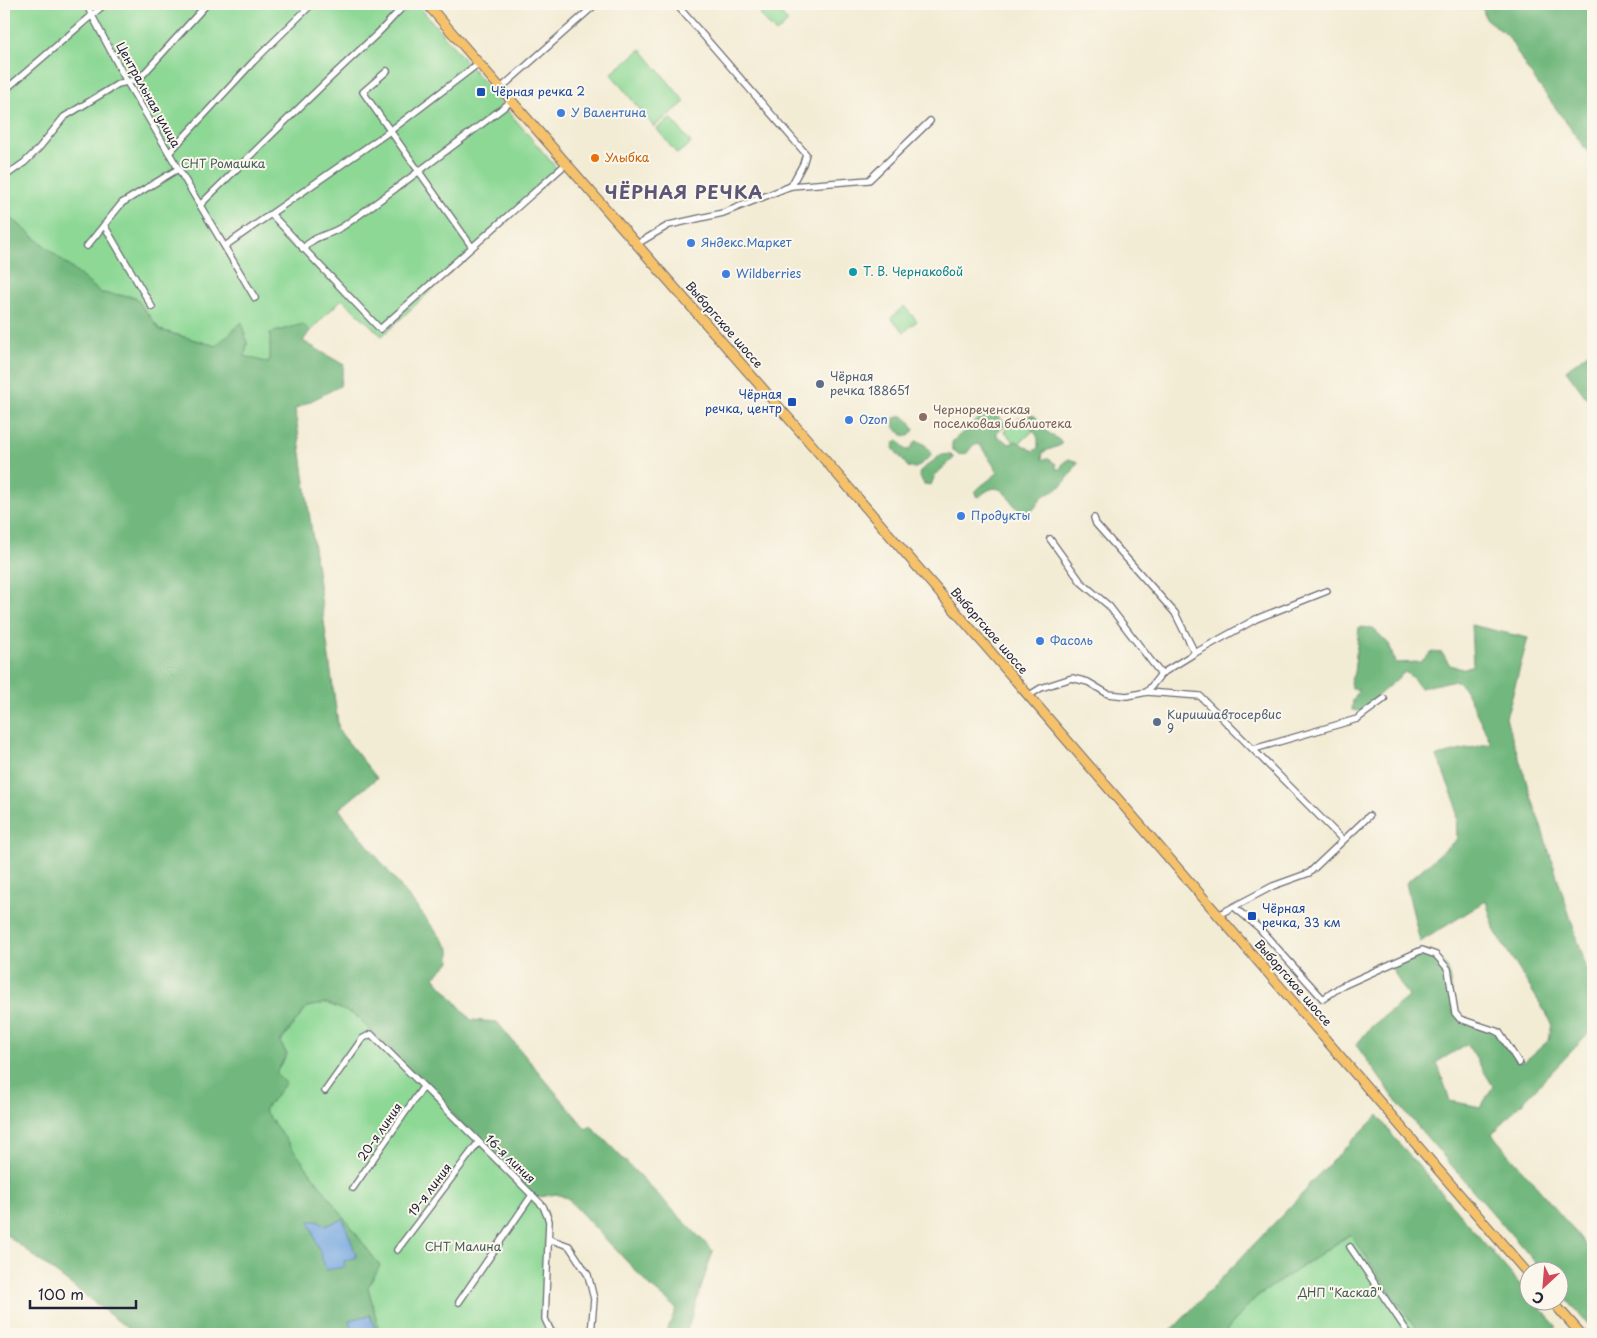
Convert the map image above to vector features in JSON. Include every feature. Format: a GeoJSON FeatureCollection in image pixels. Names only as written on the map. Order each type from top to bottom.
{"type":"FeatureCollection","features":[{"type":"Feature","properties":{"kind":"main road","name":"Выборгское шоссе"},"geometry":{"type":"LineString","coordinates":[[427,4],[1520,1264]]}},
{"type":"Feature","properties":{"kind":"main road"},"geometry":{"type":"LineString","coordinates":[[1560,1310],[1581,1334]]}},
{"type":"Feature","properties":{"kind":"street","name":"Центральная улица"},"geometry":{"type":"LineString","coordinates":[[86,4],[127,82],[255,298]]}},
{"type":"Feature","properties":{"kind":"street"},"geometry":{"type":"LineString","coordinates":[[4,91],[105,4]]}},
{"type":"Feature","properties":{"kind":"street"},"geometry":{"type":"LineString","coordinates":[[4,177],[40,148],[64,117],[118,84],[139,79],[207,4]]}},
{"type":"Feature","properties":{"kind":"street"},"geometry":{"type":"LineString","coordinates":[[168,153],[253,62],[312,4]]}},
{"type":"Feature","properties":{"kind":"street"},"geometry":{"type":"LineString","coordinates":[[200,205],[312,95],[381,31],[391,17],[406,4]]}},
{"type":"Feature","properties":{"kind":"street"},"geometry":{"type":"LineString","coordinates":[[501,88],[596,4]]}},
{"type":"Feature","properties":{"kind":"street"},"geometry":{"type":"LineString","coordinates":[[676,4],[806,154],[803,164],[791,186]]}},
{"type":"Feature","properties":{"kind":"street"},"geometry":{"type":"LineString","coordinates":[[225,246],[390,131],[478,63]]}},
{"type":"Feature","properties":{"kind":"street"},"geometry":{"type":"LineString","coordinates":[[387,72],[362,92],[472,247]]}},
{"type":"Feature","properties":{"kind":"street"},"geometry":{"type":"LineString","coordinates":[[303,249],[310,240],[342,227],[420,172],[512,101]]}},
{"type":"Feature","properties":{"kind":"street"},"geometry":{"type":"LineString","coordinates":[[637,244],[647,236],[669,225],[723,213],[791,186],[869,180],[930,121]]}},
{"type":"Feature","properties":{"kind":"street"},"geometry":{"type":"LineString","coordinates":[[272,215],[380,329],[566,164]]}},
{"type":"Feature","properties":{"kind":"street"},"geometry":{"type":"LineString","coordinates":[[86,246],[122,203],[178,169]]}},
{"type":"Feature","properties":{"kind":"street"},"geometry":{"type":"LineString","coordinates":[[104,225],[152,307]]}},
{"type":"Feature","properties":{"kind":"street"},"geometry":{"type":"LineString","coordinates":[[1094,518],[1096,524],[1175,613],[1195,653]]}},
{"type":"Feature","properties":{"kind":"street"},"geometry":{"type":"LineString","coordinates":[[1050,539],[1081,582],[1109,606],[1161,674]]}},
{"type":"Feature","properties":{"kind":"street"},"geometry":{"type":"LineString","coordinates":[[1147,692],[1161,674],[1195,653],[1256,619],[1327,591]]}},
{"type":"Feature","properties":{"kind":"street"},"geometry":{"type":"LineString","coordinates":[[1028,696],[1041,688],[1072,678],[1088,682],[1108,694],[1127,696],[1147,692],[1200,696],[1343,840]]}},
{"type":"Feature","properties":{"kind":"street"},"geometry":{"type":"LineString","coordinates":[[1254,749],[1357,718],[1384,700]]}},
{"type":"Feature","properties":{"kind":"street"},"geometry":{"type":"LineString","coordinates":[[1218,915],[1273,886],[1309,873],[1369,816]]}},
{"type":"Feature","properties":{"kind":"street"},"geometry":{"type":"LineString","coordinates":[[1234,907],[1259,928],[1323,999],[1340,987],[1422,950],[1436,955],[1448,969],[1456,1014],[1460,1019],[1499,1032],[1519,1063]]}},
{"type":"Feature","properties":{"kind":"street","name":"16-я линия"},"geometry":{"type":"LineString","coordinates":[[325,1091],[362,1040],[371,1034],[478,1143],[532,1194],[547,1211],[549,1239],[545,1319],[552,1334]]}},
{"type":"Feature","properties":{"kind":"street","name":"20-я линия"},"geometry":{"type":"LineString","coordinates":[[353,1188],[423,1088]]}},
{"type":"Feature","properties":{"kind":"street","name":"19-я линия"},"geometry":{"type":"LineString","coordinates":[[397,1250],[478,1143]]}},
{"type":"Feature","properties":{"kind":"street"},"geometry":{"type":"LineString","coordinates":[[459,1302],[532,1194]]}},
{"type":"Feature","properties":{"kind":"street"},"geometry":{"type":"LineString","coordinates":[[549,1239],[569,1246],[583,1264],[588,1275],[594,1300],[591,1334]]}},
{"type":"Feature","properties":{"kind":"street"},"geometry":{"type":"LineString","coordinates":[[1350,1247],[1409,1334]]}},
{"type":"Feature","properties":{"kind":"green space","name":"СНТ Ромашка"},"geometry":{"type":"Polygon","coordinates":[[[4,4],[417,4],[559,171],[382,336],[342,299],[310,331],[303,324],[268,363],[245,356],[247,343],[216,346],[160,330],[135,297],[101,293],[4,212],[4,4]]]}},
{"type":"Feature","properties":{"kind":"green space"},"geometry":{"type":"Polygon","coordinates":[[[773,4],[788,22],[776,33],[760,15],[773,4]]]}},
{"type":"Feature","properties":{"kind":"green space"},"geometry":{"type":"Polygon","coordinates":[[[1481,4],[1593,4],[1593,159],[1527,69],[1508,36],[1486,19],[1481,4]]]}},
{"type":"Feature","properties":{"kind":"green space"},"geometry":{"type":"Polygon","coordinates":[[[641,49],[685,102],[654,127],[611,74],[641,49]]]}},
{"type":"Feature","properties":{"kind":"green space"},"geometry":{"type":"Polygon","coordinates":[[[671,118],[691,143],[677,154],[657,129],[671,118]]]}},
{"type":"Feature","properties":{"kind":"green space"},"geometry":{"type":"Polygon","coordinates":[[[4,212],[101,293],[135,297],[160,330],[216,346],[242,322],[247,343],[245,356],[268,363],[270,359],[270,333],[303,324],[310,331],[303,341],[344,365],[340,386],[295,409],[339,731],[377,778],[339,809],[450,949],[450,962],[434,977],[471,1020],[497,1022],[586,1129],[591,1126],[713,1251],[686,1334],[666,1334],[676,1308],[651,1287],[567,1198],[556,1194],[535,1198],[355,1015],[326,1003],[307,1007],[280,1042],[287,1054],[276,1073],[286,1083],[264,1110],[380,1266],[368,1287],[380,1334],[377,1334],[370,1315],[349,1320],[353,1334],[135,1334],[4,1233],[4,212]],[[343,1220],[324,1226],[319,1221],[309,1222],[344,1261],[357,1257],[343,1220]]]}},
{"type":"Feature","properties":{"kind":"green space"},"geometry":{"type":"Polygon","coordinates":[[[904,306],[917,321],[904,332],[891,318],[904,306]]]}},
{"type":"Feature","properties":{"kind":"green space"},"geometry":{"type":"Polygon","coordinates":[[[1593,349],[1593,407],[1566,370],[1593,349]]]}},
{"type":"Feature","properties":{"kind":"green space"},"geometry":{"type":"Polygon","coordinates":[[[986,411],[993,412],[1004,422],[1005,426],[997,432],[997,436],[1010,444],[1016,441],[1033,451],[1038,448],[1038,438],[1027,419],[1029,415],[1035,416],[1046,431],[1062,442],[1061,445],[1043,452],[1042,460],[1047,458],[1056,464],[1056,469],[1060,469],[1064,462],[1069,459],[1078,462],[1063,484],[1042,497],[1034,509],[1029,512],[1020,510],[1006,494],[995,488],[988,490],[979,497],[976,496],[975,492],[977,489],[998,472],[980,445],[974,444],[967,453],[960,455],[952,449],[952,442],[986,411]]]}},
{"type":"Feature","properties":{"kind":"green space"},"geometry":{"type":"Polygon","coordinates":[[[903,416],[910,422],[914,430],[909,436],[902,435],[894,427],[894,418],[903,416]]]}},
{"type":"Feature","properties":{"kind":"green space"},"geometry":{"type":"Polygon","coordinates":[[[1020,417],[1033,431],[1017,445],[1004,431],[1020,417]]]}},
{"type":"Feature","properties":{"kind":"green space"},"geometry":{"type":"Polygon","coordinates":[[[898,440],[906,450],[909,450],[916,441],[921,443],[928,448],[932,455],[916,468],[908,467],[893,448],[898,440]]]}},
{"type":"Feature","properties":{"kind":"green space"},"geometry":{"type":"Polygon","coordinates":[[[950,454],[954,458],[935,475],[931,485],[924,484],[919,475],[920,471],[941,455],[950,454]]]}},
{"type":"Feature","properties":{"kind":"green space"},"geometry":{"type":"Polygon","coordinates":[[[1471,625],[1528,638],[1506,718],[1593,988],[1593,1029],[1492,1134],[1593,1253],[1593,1331],[1570,1303],[1570,1260],[1533,1260],[1400,1106],[1356,1045],[1371,1027],[1408,997],[1390,965],[1422,950],[1436,955],[1448,969],[1455,1013],[1460,1019],[1499,1032],[1518,1062],[1525,1061],[1549,1040],[1552,1023],[1495,931],[1486,901],[1420,942],[1406,883],[1457,839],[1456,804],[1437,756],[1491,743],[1465,689],[1455,680],[1420,688],[1414,679],[1405,672],[1360,711],[1352,710],[1353,700],[1358,692],[1358,689],[1352,689],[1350,682],[1354,673],[1359,627],[1373,628],[1389,644],[1395,663],[1420,662],[1433,652],[1442,653],[1450,665],[1462,669],[1473,665],[1471,625]],[[1467,1044],[1437,1062],[1450,1101],[1481,1107],[1493,1086],[1467,1044]]]}},
{"type":"Feature","properties":{"kind":"green space","name":"СНТ Малина"},"geometry":{"type":"Polygon","coordinates":[[[326,1003],[355,1014],[547,1211],[545,1319],[558,1334],[380,1334],[368,1287],[379,1266],[263,1110],[285,1083],[276,1073],[287,1054],[280,1043],[307,1007],[326,1003]]]}},
{"type":"Feature","properties":{"kind":"green space"},"geometry":{"type":"Polygon","coordinates":[[[1378,1115],[1392,1135],[1520,1284],[1520,1310],[1542,1310],[1557,1327],[1548,1334],[1420,1334],[1350,1234],[1256,1297],[1223,1334],[1168,1334],[1307,1189],[1309,1184],[1378,1115]]]}},
{"type":"Feature","properties":{"kind":"green space","name":"ДНП \"Каскад\""},"geometry":{"type":"Polygon","coordinates":[[[1351,1234],[1420,1334],[1223,1334],[1256,1297],[1351,1234]]]}},
{"type":"Feature","properties":{"kind":"water"},"geometry":{"type":"Polygon","coordinates":[[[343,1219],[357,1257],[344,1261],[345,1267],[326,1270],[309,1221],[320,1221],[325,1226],[343,1219]]]}},
{"type":"Feature","properties":{"kind":"water"},"geometry":{"type":"Polygon","coordinates":[[[370,1315],[377,1334],[353,1334],[349,1320],[370,1315]]]}},
{"type":"Feature","properties":{"kind":"place","name":"Чёрная речка 2"},"geometry":{"type":"Point","coordinates":[481,92]}},
{"type":"Feature","properties":{"kind":"place","name":"У Валентина"},"geometry":{"type":"Point","coordinates":[561,113]}},
{"type":"Feature","properties":{"kind":"place","name":"Улыбка"},"geometry":{"type":"Point","coordinates":[595,158]}},
{"type":"Feature","properties":{"kind":"place","name":"Яндекс.Маркет"},"geometry":{"type":"Point","coordinates":[691,243]}},
{"type":"Feature","properties":{"kind":"place","name":"Т. В. Чернаковой"},"geometry":{"type":"Point","coordinates":[853,272]}},
{"type":"Feature","properties":{"kind":"place","name":"Wildberries"},"geometry":{"type":"Point","coordinates":[726,274]}},
{"type":"Feature","properties":{"kind":"place","name":"Чёрная речка 188651"},"geometry":{"type":"Point","coordinates":[820,384]}},
{"type":"Feature","properties":{"kind":"place","name":"Чёрная речка, центр"},"geometry":{"type":"Point","coordinates":[792,402]}},
{"type":"Feature","properties":{"kind":"place","name":"Чернореченская поселковая библиотека"},"geometry":{"type":"Point","coordinates":[923,417]}},
{"type":"Feature","properties":{"kind":"place","name":"Ozon"},"geometry":{"type":"Point","coordinates":[849,420]}},
{"type":"Feature","properties":{"kind":"place","name":"Продукты"},"geometry":{"type":"Point","coordinates":[961,516]}},
{"type":"Feature","properties":{"kind":"place","name":"Фасоль"},"geometry":{"type":"Point","coordinates":[1040,641]}},
{"type":"Feature","properties":{"kind":"place","name":"Киришиавтосервис 9"},"geometry":{"type":"Point","coordinates":[1157,722]}},
{"type":"Feature","properties":{"kind":"place","name":"Чёрная речка, 33 км"},"geometry":{"type":"Point","coordinates":[1252,916]}},
{"type":"Feature","properties":{"kind":"district","name":"ЧЁРНАЯ РЕЧКА"},"geometry":{"type":"Point","coordinates":[684,193]}}]}
